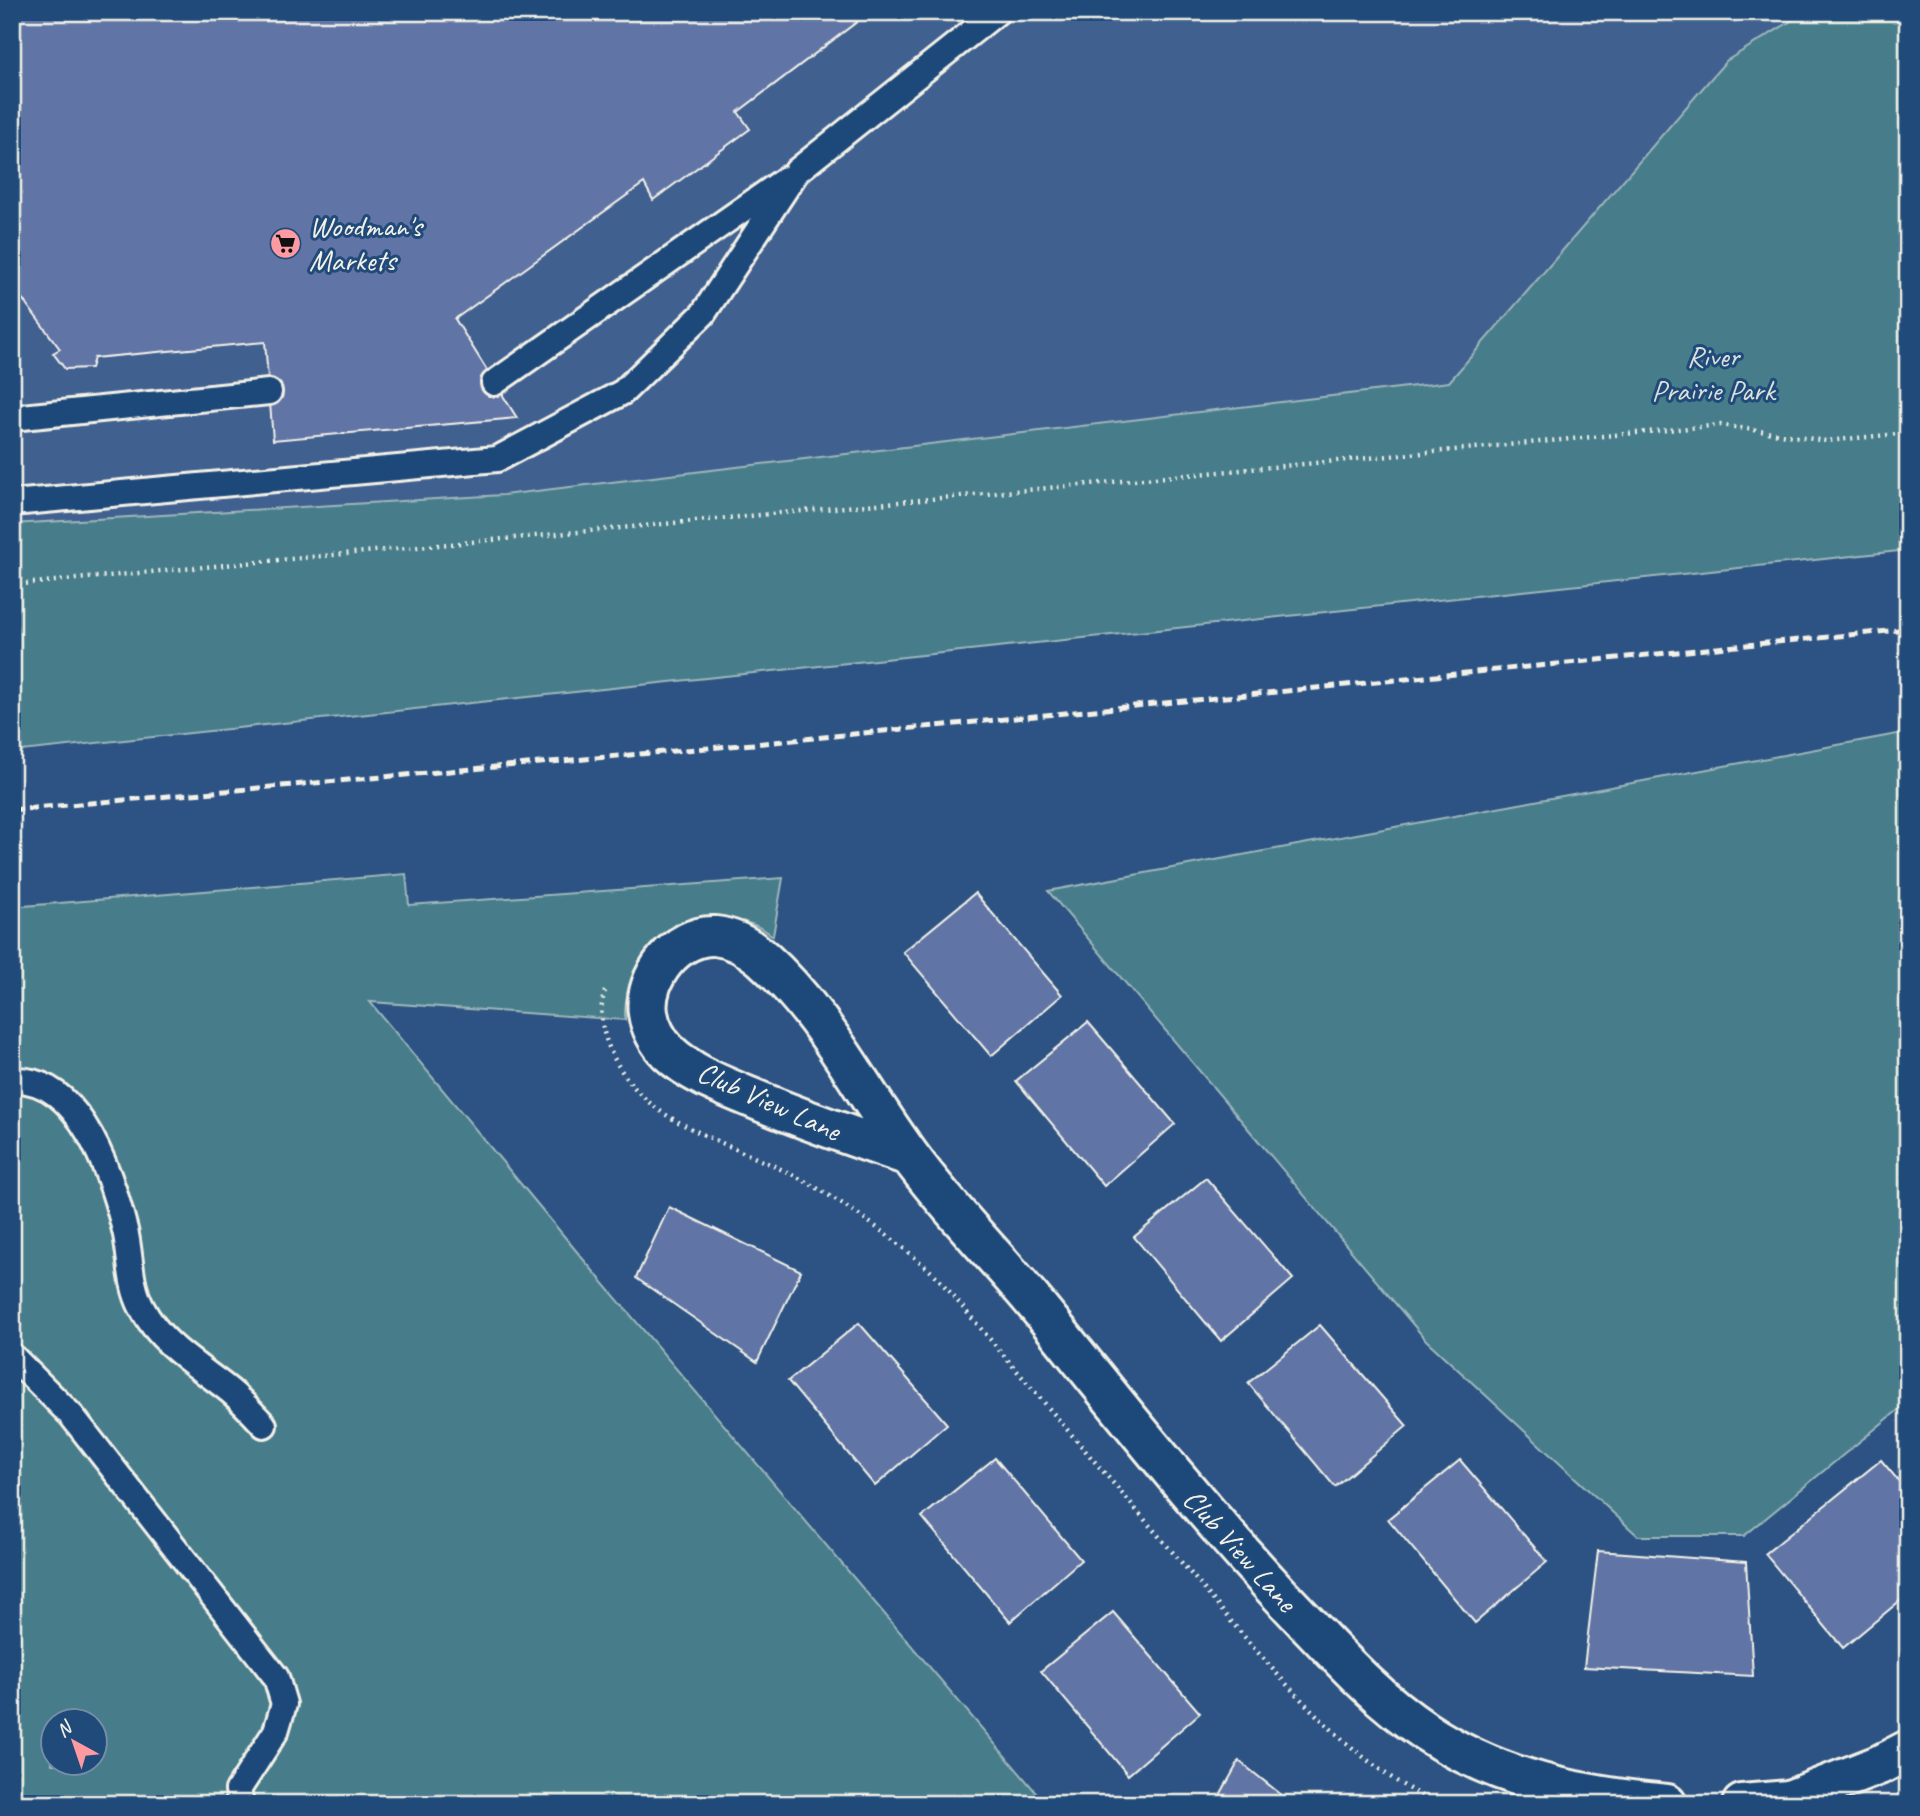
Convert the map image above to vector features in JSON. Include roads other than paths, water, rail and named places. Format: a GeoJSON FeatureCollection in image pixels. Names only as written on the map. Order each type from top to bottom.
{"type":"FeatureCollection","features":[{"type":"Feature","properties":{"kind":"street","name":"Club View Lane"},"geometry":{"type":"LineString","coordinates":[[909,1156],[814,1124],[721,1085],[667,1051],[654,1034],[648,1011],[650,986],[662,962],[682,946],[712,936],[741,943],[761,957],[804,1001],[849,1062],[909,1156],[1044,1314],[1175,1477],[1280,1595],[1372,1692],[1426,1732],[1471,1757],[1525,1779],[1601,1797],[1667,1804]]}},
{"type":"Feature","properties":{"kind":"street"},"geometry":{"type":"LineString","coordinates":[[1742,1804],[1789,1800],[1879,1765],[1908,1750]]}},
{"type":"Feature","properties":{"kind":"lane"},"geometry":{"type":"LineString","coordinates":[[494,383],[797,171],[997,12]]}},
{"type":"Feature","properties":{"kind":"lane"},"geometry":{"type":"LineString","coordinates":[[12,503],[497,459],[623,392],[703,314],[797,171]]}},
{"type":"Feature","properties":{"kind":"lane"},"geometry":{"type":"LineString","coordinates":[[12,418],[269,392]]}},
{"type":"Feature","properties":{"kind":"lane"},"geometry":{"type":"LineString","coordinates":[[12,1080],[38,1085],[60,1097],[77,1115],[93,1138],[112,1184],[142,1307],[177,1351],[232,1393],[264,1424]]}},
{"type":"Feature","properties":{"kind":"lane"},"geometry":{"type":"LineString","coordinates":[[12,1356],[72,1416],[276,1677],[284,1704],[276,1731],[238,1790],[241,1804]]}},
{"type":"Feature","properties":{"kind":"railway"},"geometry":{"type":"LineString","coordinates":[[12,810],[764,743],[1908,629]]}},
{"type":"Feature","properties":{"kind":"place","name":"Woodman's Markets"},"geometry":{"type":"Point","coordinates":[286,243]}},
{"type":"Feature","properties":{"kind":"park label","name":"River Prairie Park"},"geometry":{"type":"Point","coordinates":[1713,373]}}]}
